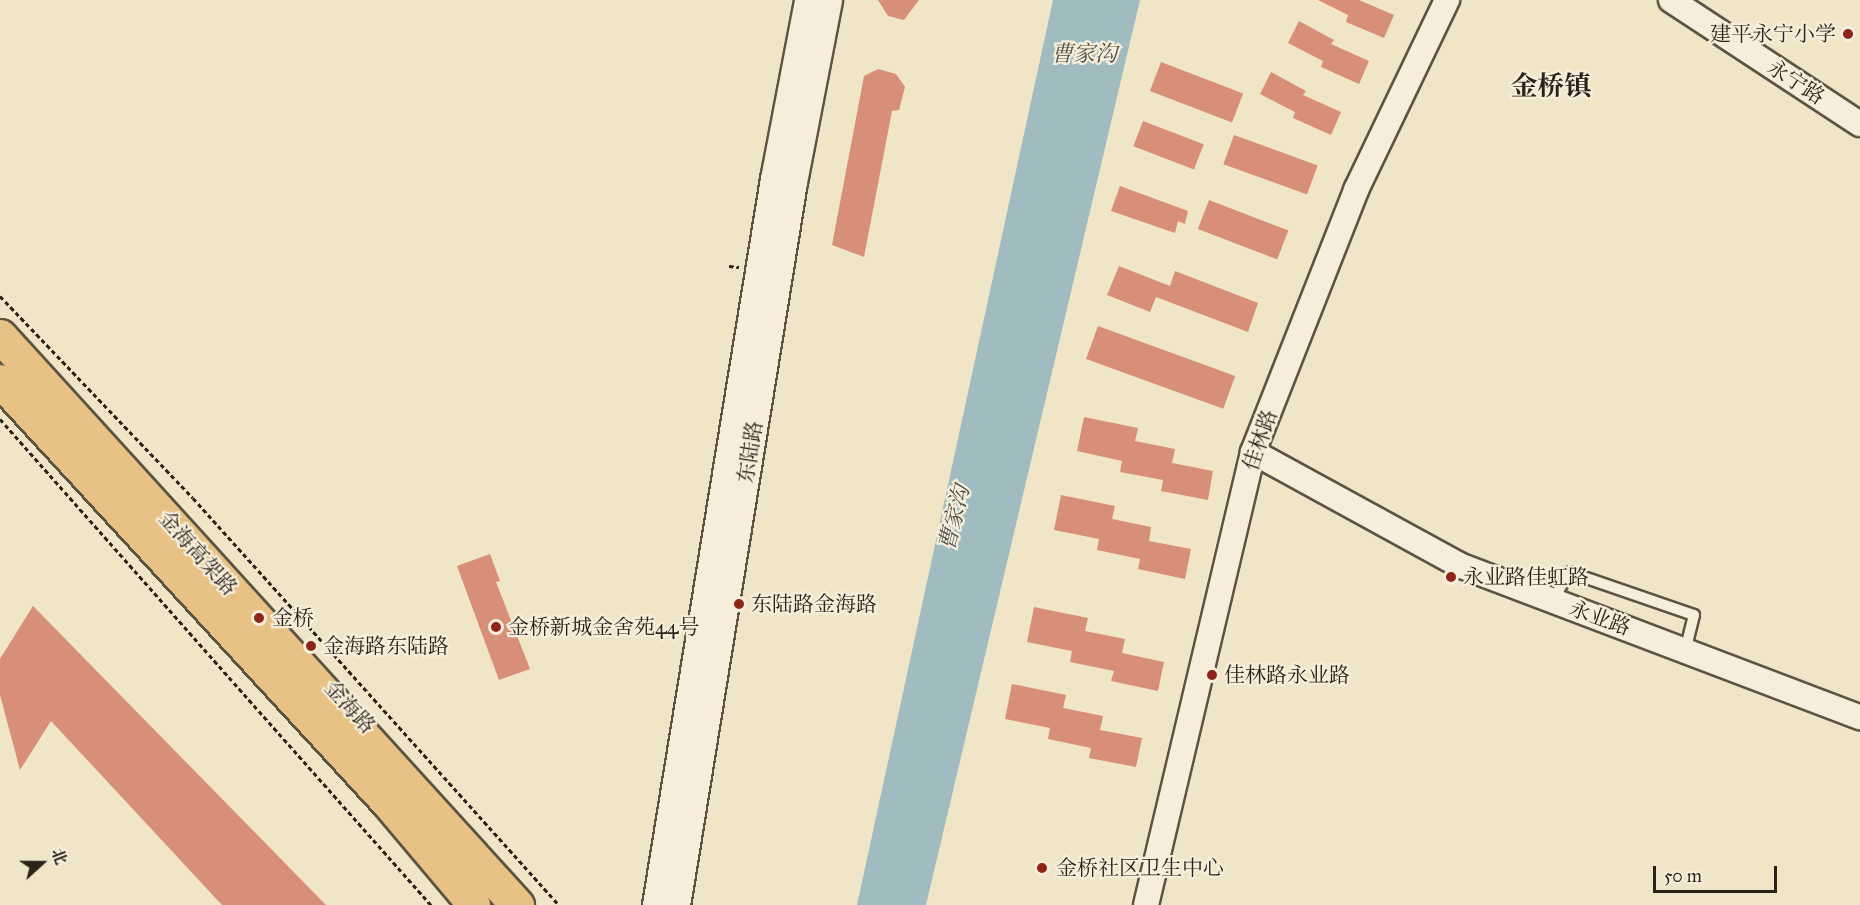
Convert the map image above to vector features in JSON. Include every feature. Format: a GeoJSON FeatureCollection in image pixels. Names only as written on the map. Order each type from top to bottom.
{"type":"FeatureCollection","features":[{"type":"Feature","properties":{"kind":"highway","name":"金海高架路"},"geometry":{"type":"LineString","coordinates":[[0,336],[517,905]]}},
{"type":"Feature","properties":{"kind":"highway","name":"金海高架路"},"geometry":{"type":"LineString","coordinates":[[0,356],[495,905]]}},
{"type":"Feature","properties":{"kind":"main road","name":"东陆路"},"geometry":{"type":"LineString","coordinates":[[654,898],[772,190],[808,0]]}},
{"type":"Feature","properties":{"kind":"main road","name":"东陆路"},"geometry":{"type":"LineString","coordinates":[[676,905],[794,182],[828,0]]}},
{"type":"Feature","properties":{"kind":"main road","name":"金海路"},"geometry":{"type":"LineString","coordinates":[[0,321],[532,905]]}},
{"type":"Feature","properties":{"kind":"main road","name":"金海路"},"geometry":{"type":"LineString","coordinates":[[4,398],[389,804],[474,905]]}},
{"type":"Feature","properties":{"kind":"street","name":"佳林路"},"geometry":{"type":"LineString","coordinates":[[1146,905],[1253,452],[1356,190],[1447,0]]}},
{"type":"Feature","properties":{"kind":"street","name":"永宁路"},"geometry":{"type":"LineString","coordinates":[[1671,0],[1860,124]]}},
{"type":"Feature","properties":{"kind":"street","name":"永业路"},"geometry":{"type":"LineString","coordinates":[[1253,452],[1435,553],[1860,717]]}},
{"type":"Feature","properties":{"kind":"lane"},"geometry":{"type":"LineString","coordinates":[[1553,600],[1569,572],[1694,615],[1685,650]]}},
{"type":"Feature","properties":{"kind":"path"},"geometry":{"type":"LineString","coordinates":[[0,296],[193,498],[559,905]]}},
{"type":"Feature","properties":{"kind":"path"},"geometry":{"type":"LineString","coordinates":[[4,398],[431,905]]}},
{"type":"Feature","properties":{"kind":"water","name":"曹家沟"},"geometry":{"type":"Polygon","coordinates":[[[1053,0],[1140,0],[926,905],[857,905],[1053,0]]]}},
{"type":"Feature","properties":{"kind":"building"},"geometry":{"type":"Polygon","coordinates":[[[878,0],[919,0],[904,20],[888,16],[878,0]]]}},
{"type":"Feature","properties":{"kind":"building"},"geometry":{"type":"Polygon","coordinates":[[[1318,0],[1359,0],[1394,15],[1384,38],[1346,22],[1348,15],[1318,0]]]}},
{"type":"Feature","properties":{"kind":"building"},"geometry":{"type":"Polygon","coordinates":[[[1299,21],[1334,40],[1331,44],[1369,61],[1359,84],[1321,67],[1323,61],[1288,43],[1299,21]]]}},
{"type":"Feature","properties":{"kind":"building"},"geometry":{"type":"Polygon","coordinates":[[[1161,62],[1243,94],[1232,122],[1150,91],[1161,62]]]}},
{"type":"Feature","properties":{"kind":"building"},"geometry":{"type":"Polygon","coordinates":[[[878,69],[896,74],[905,87],[899,110],[892,111],[864,257],[832,245],[864,76],[878,69]]]}},
{"type":"Feature","properties":{"kind":"building"},"geometry":{"type":"Polygon","coordinates":[[[1271,72],[1306,91],[1303,95],[1341,112],[1331,135],[1293,118],[1295,112],[1260,94],[1271,72]]]}},
{"type":"Feature","properties":{"kind":"building"},"geometry":{"type":"Polygon","coordinates":[[[1143,121],[1204,144],[1194,170],[1133,146],[1143,121]]]}},
{"type":"Feature","properties":{"kind":"building"},"geometry":{"type":"Polygon","coordinates":[[[1234,135],[1318,165],[1307,195],[1223,164],[1234,135]]]}},
{"type":"Feature","properties":{"kind":"building"},"geometry":{"type":"Polygon","coordinates":[[[1120,186],[1188,211],[1185,224],[1178,221],[1175,233],[1111,211],[1120,186]]]}},
{"type":"Feature","properties":{"kind":"building"},"geometry":{"type":"Polygon","coordinates":[[[1209,200],[1288,230],[1277,259],[1198,229],[1209,200]]]}},
{"type":"Feature","properties":{"kind":"building"},"geometry":{"type":"Polygon","coordinates":[[[1119,266],[1170,286],[1175,271],[1258,303],[1248,332],[1156,297],[1150,312],[1107,295],[1119,266]]]}},
{"type":"Feature","properties":{"kind":"building"},"geometry":{"type":"Polygon","coordinates":[[[1098,326],[1235,376],[1223,409],[1086,359],[1098,326]]]}},
{"type":"Feature","properties":{"kind":"building"},"geometry":{"type":"Polygon","coordinates":[[[1084,417],[1138,428],[1135,441],[1175,449],[1172,463],[1213,471],[1208,500],[1161,491],[1163,480],[1120,472],[1122,461],[1077,451],[1084,417]]]}},
{"type":"Feature","properties":{"kind":"building"},"geometry":{"type":"Polygon","coordinates":[[[1061,495],[1115,506],[1112,519],[1151,527],[1149,541],[1191,549],[1185,579],[1138,569],[1140,559],[1097,550],[1099,539],[1054,530],[1061,495]]]}},
{"type":"Feature","properties":{"kind":"building","name":"金桥新城金舍苑44号"},"geometry":{"type":"Polygon","coordinates":[[[490,554],[500,581],[496,582],[530,669],[499,680],[457,566],[490,554]]]}},
{"type":"Feature","properties":{"kind":"building"},"geometry":{"type":"Polygon","coordinates":[[[33,606],[326,905],[222,905],[51,721],[20,770],[0,695],[0,659],[33,606]]]}},
{"type":"Feature","properties":{"kind":"building"},"geometry":{"type":"Polygon","coordinates":[[[1034,607],[1088,618],[1085,631],[1125,639],[1122,653],[1164,662],[1158,691],[1111,681],[1114,671],[1070,662],[1072,651],[1027,642],[1034,607]]]}},
{"type":"Feature","properties":{"kind":"building"},"geometry":{"type":"Polygon","coordinates":[[[1012,684],[1066,695],[1063,708],[1103,716],[1100,730],[1142,738],[1136,767],[1089,758],[1091,748],[1048,739],[1050,728],[1005,719],[1012,684]]]}},
{"type":"Feature","properties":{"kind":"place","name":"建平永宁小学"},"geometry":{"type":"Point","coordinates":[1848,34]}},
{"type":"Feature","properties":{"kind":"place","name":"永业路佳虹路"},"geometry":{"type":"Point","coordinates":[1451,577]}},
{"type":"Feature","properties":{"kind":"place","name":"东陆路金海路"},"geometry":{"type":"Point","coordinates":[739,604]}},
{"type":"Feature","properties":{"kind":"place","name":"金桥"},"geometry":{"type":"Point","coordinates":[259,618]}},
{"type":"Feature","properties":{"kind":"place","name":"金桥新城金舍苑44号"},"geometry":{"type":"Point","coordinates":[496,627]}},
{"type":"Feature","properties":{"kind":"place","name":"金海路东陆路"},"geometry":{"type":"Point","coordinates":[311,646]}},
{"type":"Feature","properties":{"kind":"place","name":"佳林路永业路"},"geometry":{"type":"Point","coordinates":[1212,675]}},
{"type":"Feature","properties":{"kind":"place","name":"金桥社区卫生中心"},"geometry":{"type":"Point","coordinates":[1042,868]}},
{"type":"Feature","properties":{"kind":"district","name":"金桥镇"},"geometry":{"type":"Point","coordinates":[1551,86]}}]}
